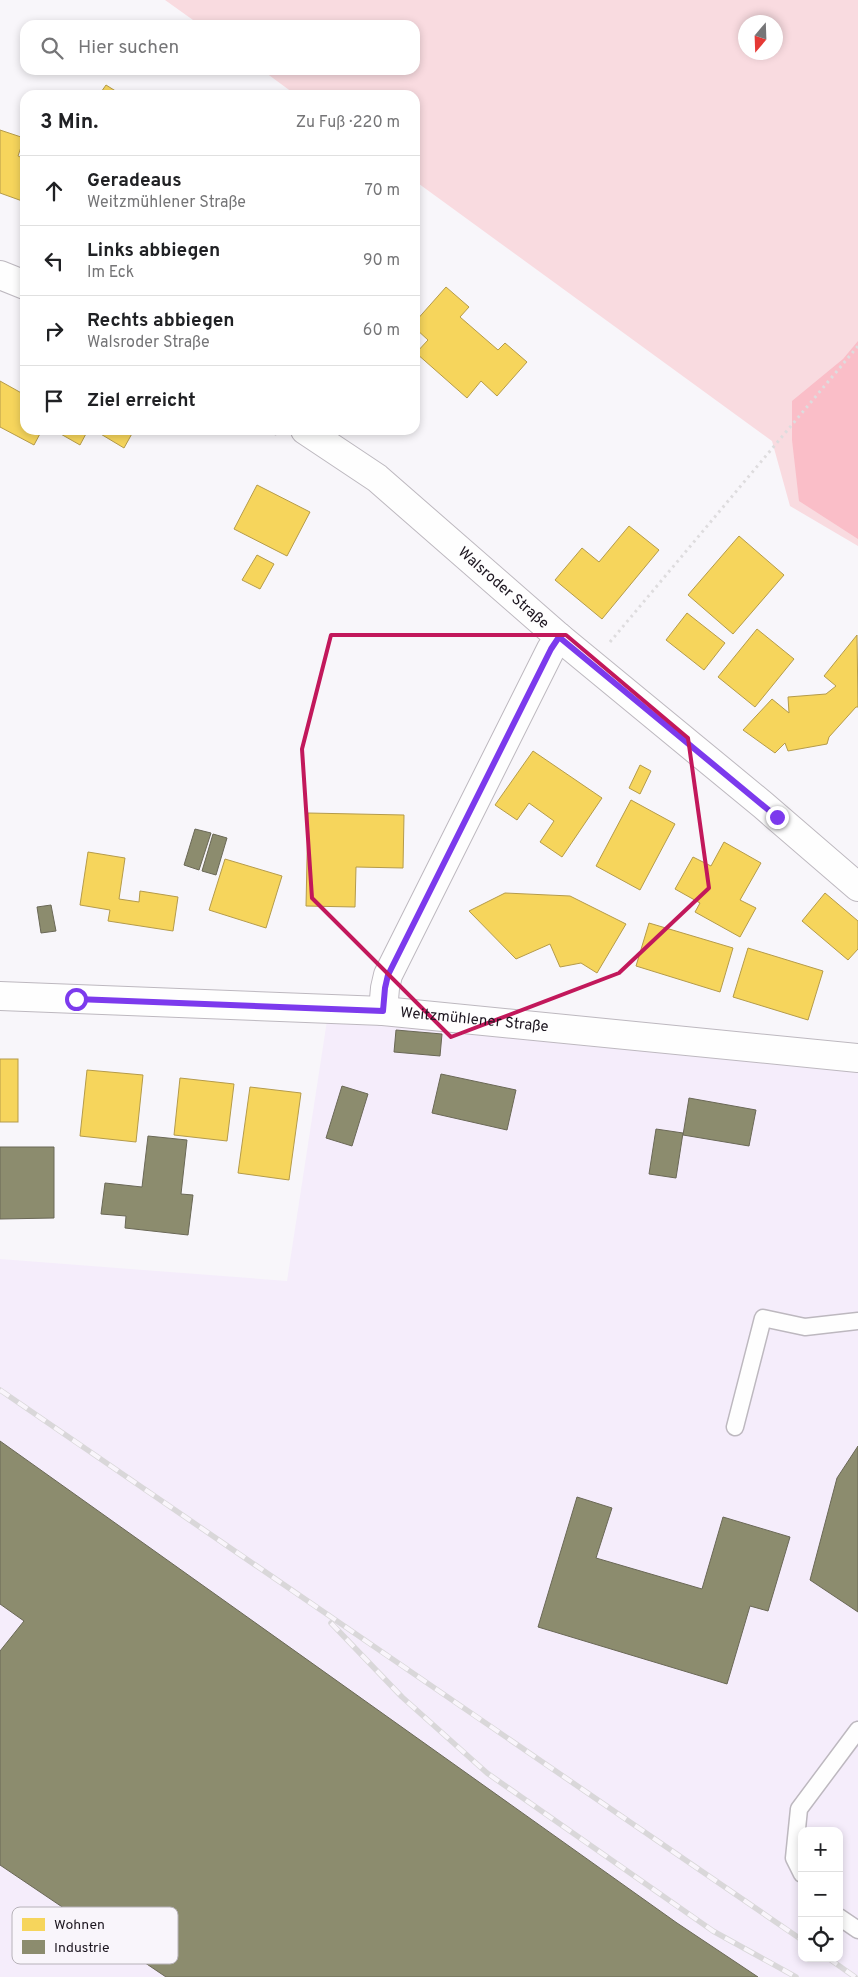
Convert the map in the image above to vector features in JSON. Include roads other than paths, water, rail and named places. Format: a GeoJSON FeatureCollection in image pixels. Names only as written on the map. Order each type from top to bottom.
{"type":"FeatureCollection","features":[{"type":"Feature","properties":{"kind":"street"},"geometry":{"type":"LineString","coordinates":[[0,276],[20,282]]}},
{"type":"Feature","properties":{"kind":"street","name":"Walsroder Straße"},"geometry":{"type":"LineString","coordinates":[[312,435],[377,478],[559,637],[763,805],[858,887]]}},
{"type":"Feature","properties":{"kind":"street"},"geometry":{"type":"LineString","coordinates":[[383,1011],[388,975],[551,649],[559,637]]}},
{"type":"Feature","properties":{"kind":"street","name":"Weitzmühlener Straße"},"geometry":{"type":"LineString","coordinates":[[0,996],[383,1011],[858,1058]]}},
{"type":"Feature","properties":{"kind":"lane"},"geometry":{"type":"LineString","coordinates":[[735,1427],[763,1318],[805,1327],[858,1321]]}},
{"type":"Feature","properties":{"kind":"lane"},"geometry":{"type":"LineString","coordinates":[[801,1872],[794,1858],[799,1810],[858,1730]]}},
{"type":"Feature","properties":{"kind":"lane"},"geometry":{"type":"LineString","coordinates":[[843,1920],[858,1930]]}},
{"type":"Feature","properties":{"kind":"railway"},"geometry":{"type":"LineString","coordinates":[[0,1390],[798,1937]]}},
{"type":"Feature","properties":{"kind":"railway"},"geometry":{"type":"LineString","coordinates":[[331,1623],[402,1697],[487,1773],[713,1931],[796,1977]]}},
{"type":"Feature","properties":{"kind":"railway"},"geometry":{"type":"LineString","coordinates":[[834,1962],[855,1977]]}}]}
